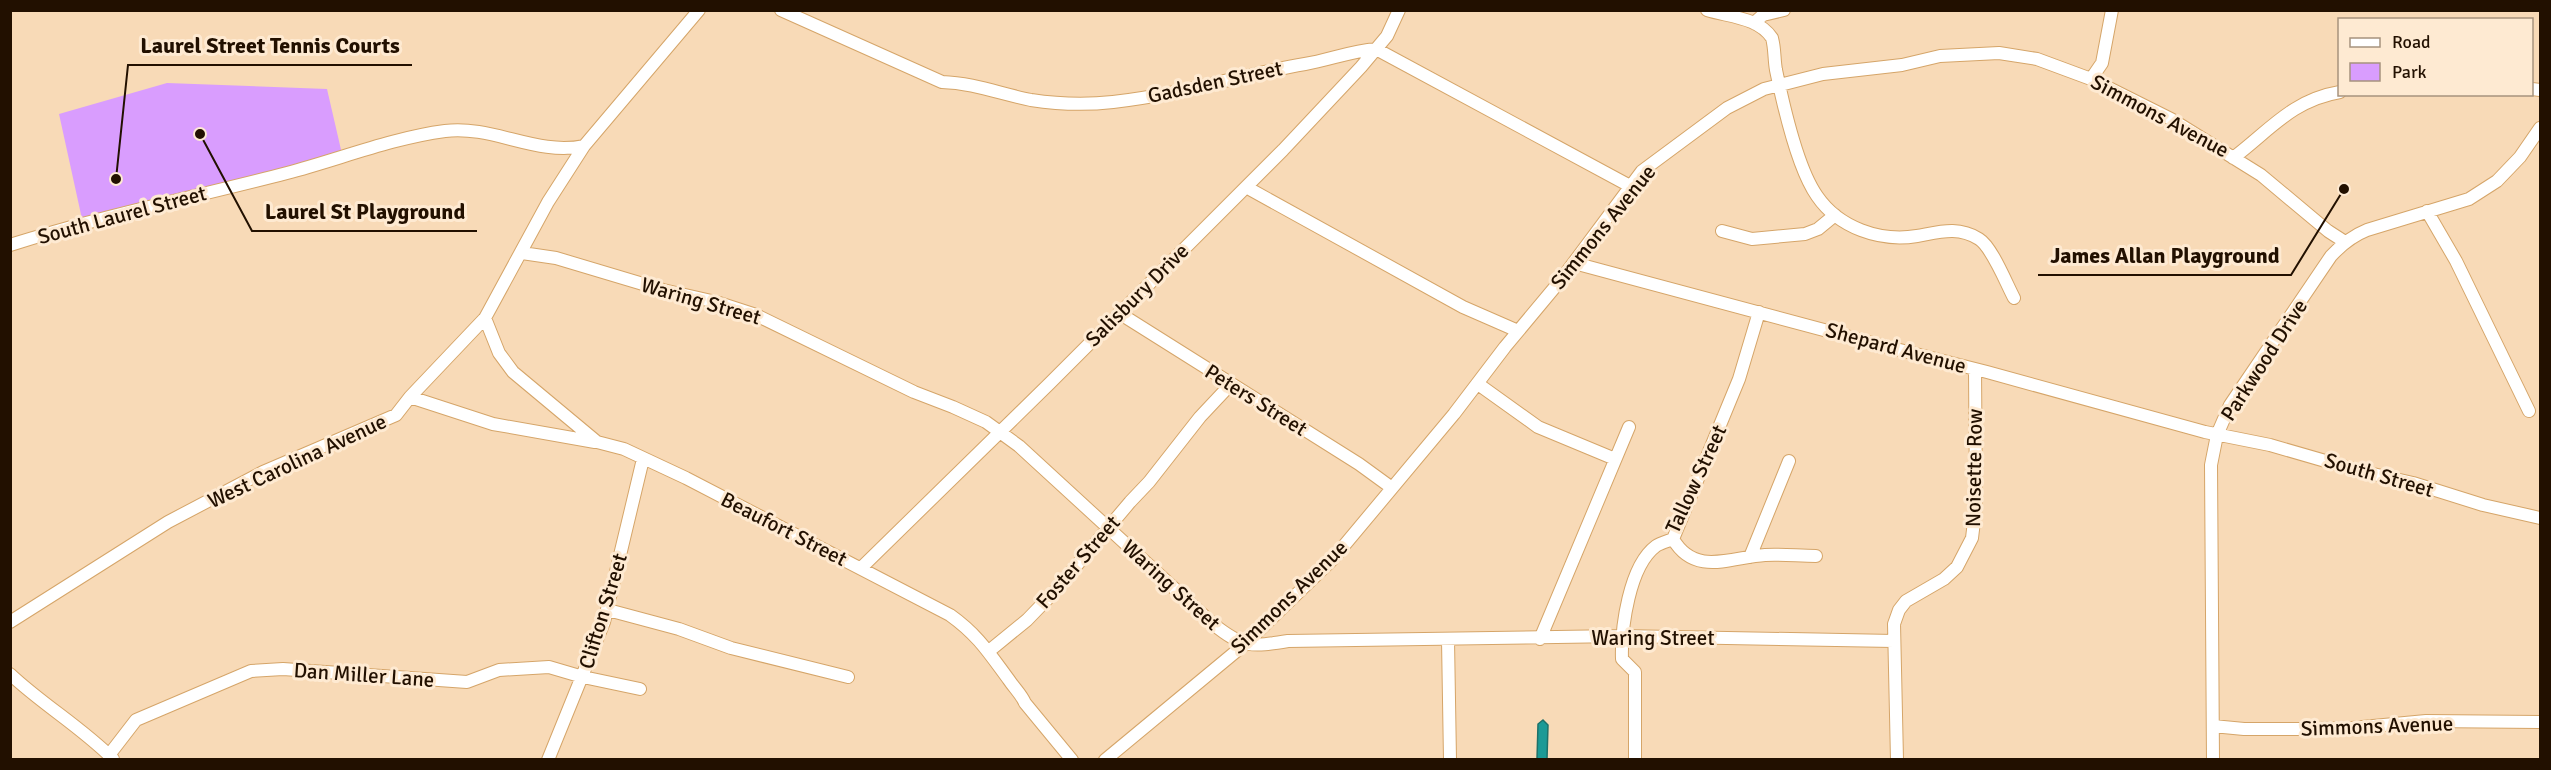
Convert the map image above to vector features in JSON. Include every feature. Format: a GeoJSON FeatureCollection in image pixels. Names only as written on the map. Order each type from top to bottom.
{"type":"FeatureCollection","features":[{"type":"Feature","properties":{"kind":"street","name":"West Carolina Avenue"},"geometry":{"type":"LineString","coordinates":[[10,622],[168,522],[263,472],[396,415],[410,397],[485,318],[548,202],[584,146],[699,10]]}},
{"type":"Feature","properties":{"kind":"street","name":"Gadsden Street"},"geometry":{"type":"LineString","coordinates":[[782,10],[942,82],[960,83],[1050,102],[1112,103],[1171,94],[1306,64],[1352,51],[1376,49]]}},
{"type":"Feature","properties":{"kind":"street","name":"Salisbury Drive"},"geometry":{"type":"LineString","coordinates":[[861,568],[1001,432],[1246,187],[1361,67],[1393,25],[1399,10]]}},
{"type":"Feature","properties":{"kind":"street"},"geometry":{"type":"LineString","coordinates":[[1707,10],[1743,18],[1754,23],[1772,38],[1779,84],[1809,182],[1816,195],[1835,215],[1849,225],[1873,235],[1915,236],[1948,229],[1965,232],[1981,240],[2014,298]]}},
{"type":"Feature","properties":{"kind":"street"},"geometry":{"type":"LineString","coordinates":[[1754,23],[1763,15],[1784,10]]}},
{"type":"Feature","properties":{"kind":"street"},"geometry":{"type":"LineString","coordinates":[[2091,79],[2102,63],[2112,10]]}},
{"type":"Feature","properties":{"kind":"street"},"geometry":{"type":"LineString","coordinates":[[1376,49],[1630,186]]}},
{"type":"Feature","properties":{"kind":"street","name":"Simmons Avenue"},"geometry":{"type":"LineString","coordinates":[[1105,759],[1245,644],[1318,575],[1478,384],[1647,166],[1727,108],[1779,84],[1823,74],[1902,65],[1940,56],[1999,53],[2037,59],[2091,79],[2171,119],[2233,158],[2296,107],[2308,100],[2338,92]]}},
{"type":"Feature","properties":{"kind":"street","name":"Parkwood Drive"},"geometry":{"type":"LineString","coordinates":[[2213,759],[2211,465],[2217,435],[2230,405],[2331,256],[2344,243],[2367,230],[2469,199],[2497,182],[2520,157],[2541,128]]}},
{"type":"Feature","properties":{"kind":"street","name":"South Laurel Street"},"geometry":{"type":"LineString","coordinates":[[10,245],[52,232],[290,172],[429,134],[460,130],[486,132],[555,149],[584,146]]}},
{"type":"Feature","properties":{"kind":"street"},"geometry":{"type":"LineString","coordinates":[[2233,158],[2261,174],[2344,243]]}},
{"type":"Feature","properties":{"kind":"street"},"geometry":{"type":"LineString","coordinates":[[1246,187],[1463,307],[1518,331]]}},
{"type":"Feature","properties":{"kind":"street"},"geometry":{"type":"LineString","coordinates":[[2427,212],[2456,261],[2529,411]]}},
{"type":"Feature","properties":{"kind":"street"},"geometry":{"type":"LineString","coordinates":[[1722,231],[1752,239],[1805,234],[1818,229],[1835,215]]}},
{"type":"Feature","properties":{"kind":"street","name":"Waring Street"},"geometry":{"type":"LineString","coordinates":[[522,253],[556,258],[756,315],[914,392],[953,406],[1001,432],[1061,483],[1108,530],[1213,624],[1245,644],[1261,645],[1288,641],[1622,636],[1894,641]]}},
{"type":"Feature","properties":{"kind":"street","name":"Shepard Avenue"},"geometry":{"type":"LineString","coordinates":[[1574,263],[2217,435]]}},
{"type":"Feature","properties":{"kind":"street","name":"Tallow Street"},"geometry":{"type":"LineString","coordinates":[[1622,636],[1632,585],[1642,563],[1656,546],[1673,539],[1739,379],[1759,312]]}},
{"type":"Feature","properties":{"kind":"street","name":"Peters Street"},"geometry":{"type":"LineString","coordinates":[[1119,313],[1359,464],[1392,488]]}},
{"type":"Feature","properties":{"kind":"street","name":"Beaufort Street"},"geometry":{"type":"LineString","coordinates":[[485,318],[499,352],[513,372],[597,442],[624,449],[686,478],[950,615],[970,630],[989,651],[1025,703],[1072,759]]}},
{"type":"Feature","properties":{"kind":"street","name":"Noisette Row"},"geometry":{"type":"LineString","coordinates":[[1897,759],[1894,624],[1899,610],[1906,601],[1944,579],[1957,567],[1972,538],[1976,505],[1975,369]]}},
{"type":"Feature","properties":{"kind":"street","name":"Foster Street"},"geometry":{"type":"LineString","coordinates":[[989,651],[1042,605],[1149,482],[1200,417],[1231,384]]}},
{"type":"Feature","properties":{"kind":"street"},"geometry":{"type":"LineString","coordinates":[[1478,384],[1538,427],[1615,459]]}},
{"type":"Feature","properties":{"kind":"street"},"geometry":{"type":"LineString","coordinates":[[410,397],[493,424],[597,442]]}},
{"type":"Feature","properties":{"kind":"street"},"geometry":{"type":"LineString","coordinates":[[1540,639],[1629,427]]}},
{"type":"Feature","properties":{"kind":"street","name":"South Street"},"geometry":{"type":"LineString","coordinates":[[2217,435],[2270,445],[2360,471],[2413,483],[2483,505],[2541,518]]}},
{"type":"Feature","properties":{"kind":"street","name":"Clifton Street"},"geometry":{"type":"LineString","coordinates":[[548,759],[583,677],[608,610],[643,459]]}},
{"type":"Feature","properties":{"kind":"street"},"geometry":{"type":"LineString","coordinates":[[1750,557],[1789,461]]}},
{"type":"Feature","properties":{"kind":"street"},"geometry":{"type":"LineString","coordinates":[[1673,539],[1680,551],[1708,562],[1725,563],[1765,555],[1816,556]]}},
{"type":"Feature","properties":{"kind":"street"},"geometry":{"type":"LineString","coordinates":[[608,610],[679,629],[731,648],[849,678]]}},
{"type":"Feature","properties":{"kind":"street"},"geometry":{"type":"LineString","coordinates":[[1622,636],[1622,659],[1635,672],[1635,759]]}},
{"type":"Feature","properties":{"kind":"street"},"geometry":{"type":"LineString","coordinates":[[1448,640],[1450,759]]}},
{"type":"Feature","properties":{"kind":"street","name":"Dan Miller Lane"},"geometry":{"type":"LineString","coordinates":[[111,757],[136,720],[251,671],[283,669],[467,682],[499,670],[549,667],[640,689]]}},
{"type":"Feature","properties":{"kind":"street"},"geometry":{"type":"LineString","coordinates":[[10,674],[26,690],[111,757]]}},
{"type":"Feature","properties":{"kind":"street","name":"Simmons Avenue"},"geometry":{"type":"LineString","coordinates":[[2213,726],[2244,729],[2300,729],[2426,722],[2541,722]]}},
{"type":"Feature","properties":{"kind":"green space"},"geometry":{"type":"Polygon","coordinates":[[[167,83],[327,89],[342,154],[82,219],[59,114],[167,83]]]}},
{"type":"Feature","properties":{"kind":"water"},"geometry":{"type":"Polygon","coordinates":[[[1543,720],[1548,725],[1547,759],[1537,759],[1538,724],[1543,720]]]}},
{"type":"Feature","properties":{"kind":"place","name":"Laurel St Playground"},"geometry":{"type":"Point","coordinates":[200,134]}},
{"type":"Feature","properties":{"kind":"place","name":"Laurel Street Tennis Courts"},"geometry":{"type":"Point","coordinates":[116,179]}},
{"type":"Feature","properties":{"kind":"place","name":"James Allan Playground"},"geometry":{"type":"Point","coordinates":[2344,189]}}]}
